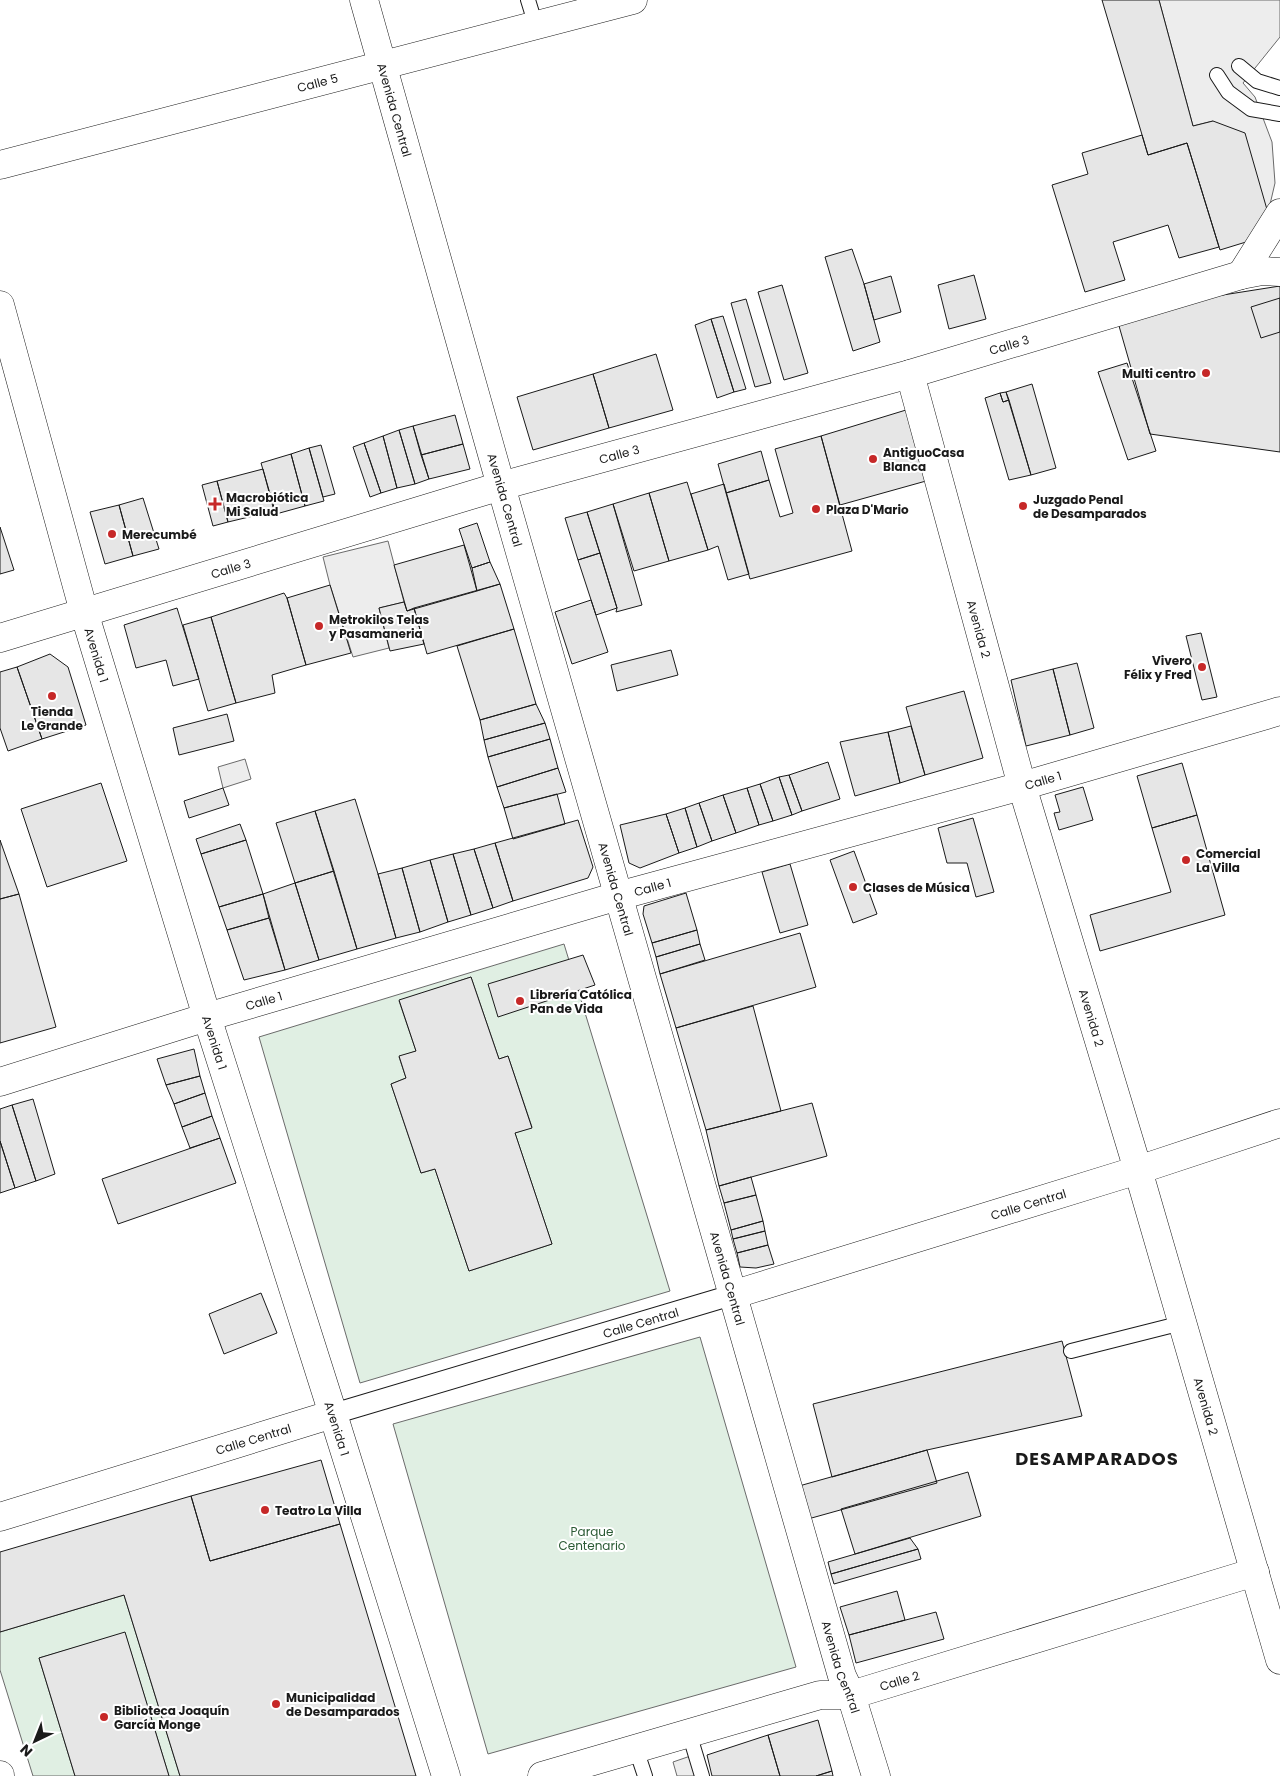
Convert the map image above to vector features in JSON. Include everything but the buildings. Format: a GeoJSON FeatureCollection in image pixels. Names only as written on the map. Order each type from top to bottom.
{"type":"FeatureCollection","features":[{"type":"Feature","properties":{"kind":"main road","name":"Avenida Central"},"geometry":{"type":"LineString","coordinates":[[364,0],[732,1295],[842,1676],[851,1695],[876,1776]]}},
{"type":"Feature","properties":{"kind":"main road","name":"Calle 5"},"geometry":{"type":"LineString","coordinates":[[0,165],[633,0]]}},
{"type":"Feature","properties":{"kind":"main road"},"geometry":{"type":"LineString","coordinates":[[1241,275],[1279,218],[1280,213]]}},
{"type":"Feature","properties":{"kind":"main road","name":"Calle 3"},"geometry":{"type":"LineString","coordinates":[[0,638],[501,486],[910,374],[1241,275],[1262,271],[1280,272]]}},
{"type":"Feature","properties":{"kind":"main road","name":"Avenida 1"},"geometry":{"type":"LineString","coordinates":[[0,305],[84,612],[207,1017],[446,1776]]}},
{"type":"Feature","properties":{"kind":"main road","name":"Avenida 2"},"geometry":{"type":"LineString","coordinates":[[910,374],[1022,786],[1138,1170],[1280,1660]]}},
{"type":"Feature","properties":{"kind":"main road","name":"Calle 1"},"geometry":{"type":"LineString","coordinates":[[0,1082],[207,1017],[618,896],[1022,786],[1280,712]]}},
{"type":"Feature","properties":{"kind":"main road","name":"Calle Central"},"geometry":{"type":"LineString","coordinates":[[732,1295],[1138,1170],[1280,1123]]}},
{"type":"Feature","properties":{"kind":"main road","name":"Calle Central"},"geometry":{"type":"LineString","coordinates":[[0,1517],[333,1414]]}},
{"type":"Feature","properties":{"kind":"main road","name":"Calle 2"},"geometry":{"type":"LineString","coordinates":[[542,1776],[820,1695],[851,1695],[1256,1572]]}},
{"type":"Feature","properties":{"kind":"street","name":"Calle Central"},"geometry":{"type":"LineString","coordinates":[[333,1414],[732,1295]]}},
{"type":"Feature","properties":{"kind":"lane"},"geometry":{"type":"LineString","coordinates":[[528,0],[536,26]]}},
{"type":"Feature","properties":{"kind":"lane"},"geometry":{"type":"LineString","coordinates":[[1239,66],[1256,81],[1280,88]]}},
{"type":"Feature","properties":{"kind":"lane"},"geometry":{"type":"LineString","coordinates":[[1217,75],[1228,92],[1251,109],[1280,114]]}},
{"type":"Feature","properties":{"kind":"lane"},"geometry":{"type":"LineString","coordinates":[[1070,1351],[1182,1323]]}},
{"type":"Feature","properties":{"kind":"lane"},"geometry":{"type":"LineString","coordinates":[[689,1733],[702,1776]]}},
{"type":"Feature","properties":{"kind":"lane"},"geometry":{"type":"LineString","coordinates":[[636,1749],[645,1776]]}},
{"type":"Feature","properties":{"kind":"green space"},"geometry":{"type":"Polygon","coordinates":[[[564,944],[670,1291],[360,1383],[259,1037],[564,944]],[[471,977],[399,1001],[416,1051],[399,1057],[406,1078],[391,1084],[421,1173],[435,1169],[469,1271],[552,1244],[515,1133],[532,1127],[508,1056],[499,1059],[471,977]]]}},
{"type":"Feature","properties":{"kind":"green space","name":"Parque Centenario"},"geometry":{"type":"Polygon","coordinates":[[[700,1337],[796,1667],[488,1754],[393,1424],[700,1337]]]}},
{"type":"Feature","properties":{"kind":"green space"},"geometry":{"type":"Polygon","coordinates":[[[124,1595],[180,1776],[169,1776],[125,1633],[39,1658],[75,1776],[33,1776],[0,1670],[0,1632],[124,1595]]]}},
{"type":"Feature","properties":{"kind":"shaded area"},"geometry":{"type":"Polygon","coordinates":[[[1159,0],[1280,0],[1280,37],[1243,83],[1255,97],[1272,142],[1275,183],[1268,213],[1213,121],[1193,126],[1159,0]]]}},
{"type":"Feature","properties":{"kind":"shaded area"},"geometry":{"type":"Polygon","coordinates":[[[388,541],[404,602],[379,608],[389,648],[353,657],[323,557],[388,541]]]}},
{"type":"Feature","properties":{"kind":"shaded area"},"geometry":{"type":"Polygon","coordinates":[[[245,759],[251,779],[223,788],[218,767],[245,759]]]}},
{"type":"Feature","properties":{"kind":"shaded area"},"geometry":{"type":"Polygon","coordinates":[[[702,1752],[708,1776],[677,1776],[673,1762],[702,1752]]]}},
{"type":"Feature","properties":{"kind":"place","name":"Multi centro"},"geometry":{"type":"Point","coordinates":[1206,373]}},
{"type":"Feature","properties":{"kind":"place","name":"AntiguoCasa Blanca"},"geometry":{"type":"Point","coordinates":[873,459]}},
{"type":"Feature","properties":{"kind":"place","name":"Macrobiótica Mi Salud"},"geometry":{"type":"Point","coordinates":[215,504]}},
{"type":"Feature","properties":{"kind":"place","name":"Juzgado Penal de Desamparados"},"geometry":{"type":"Point","coordinates":[1023,506]}},
{"type":"Feature","properties":{"kind":"place","name":"Plaza D'Mario"},"geometry":{"type":"Point","coordinates":[816,509]}},
{"type":"Feature","properties":{"kind":"place","name":"Merecumbé"},"geometry":{"type":"Point","coordinates":[112,534]}},
{"type":"Feature","properties":{"kind":"place","name":"Metrokilos Telas y Pasamaneria"},"geometry":{"type":"Point","coordinates":[319,626]}},
{"type":"Feature","properties":{"kind":"place","name":"Vivero Félix y Fred"},"geometry":{"type":"Point","coordinates":[1202,667]}},
{"type":"Feature","properties":{"kind":"place","name":"Tienda Le Grande"},"geometry":{"type":"Point","coordinates":[52,696]}},
{"type":"Feature","properties":{"kind":"place","name":"Comercial La Villa"},"geometry":{"type":"Point","coordinates":[1186,860]}},
{"type":"Feature","properties":{"kind":"place","name":"Clases de Música"},"geometry":{"type":"Point","coordinates":[853,887]}},
{"type":"Feature","properties":{"kind":"place","name":"Librería Católica Pan de Vida"},"geometry":{"type":"Point","coordinates":[520,1001]}},
{"type":"Feature","properties":{"kind":"place","name":"Teatro La Villa"},"geometry":{"type":"Point","coordinates":[265,1510]}},
{"type":"Feature","properties":{"kind":"place","name":"Municipalidad de Desamparados"},"geometry":{"type":"Point","coordinates":[276,1704]}},
{"type":"Feature","properties":{"kind":"place","name":"Biblioteca Joaquín García Monge"},"geometry":{"type":"Point","coordinates":[104,1717]}},
{"type":"Feature","properties":{"kind":"district","name":"DESAMPARADOS"},"geometry":{"type":"Point","coordinates":[1097,1458]}}]}
